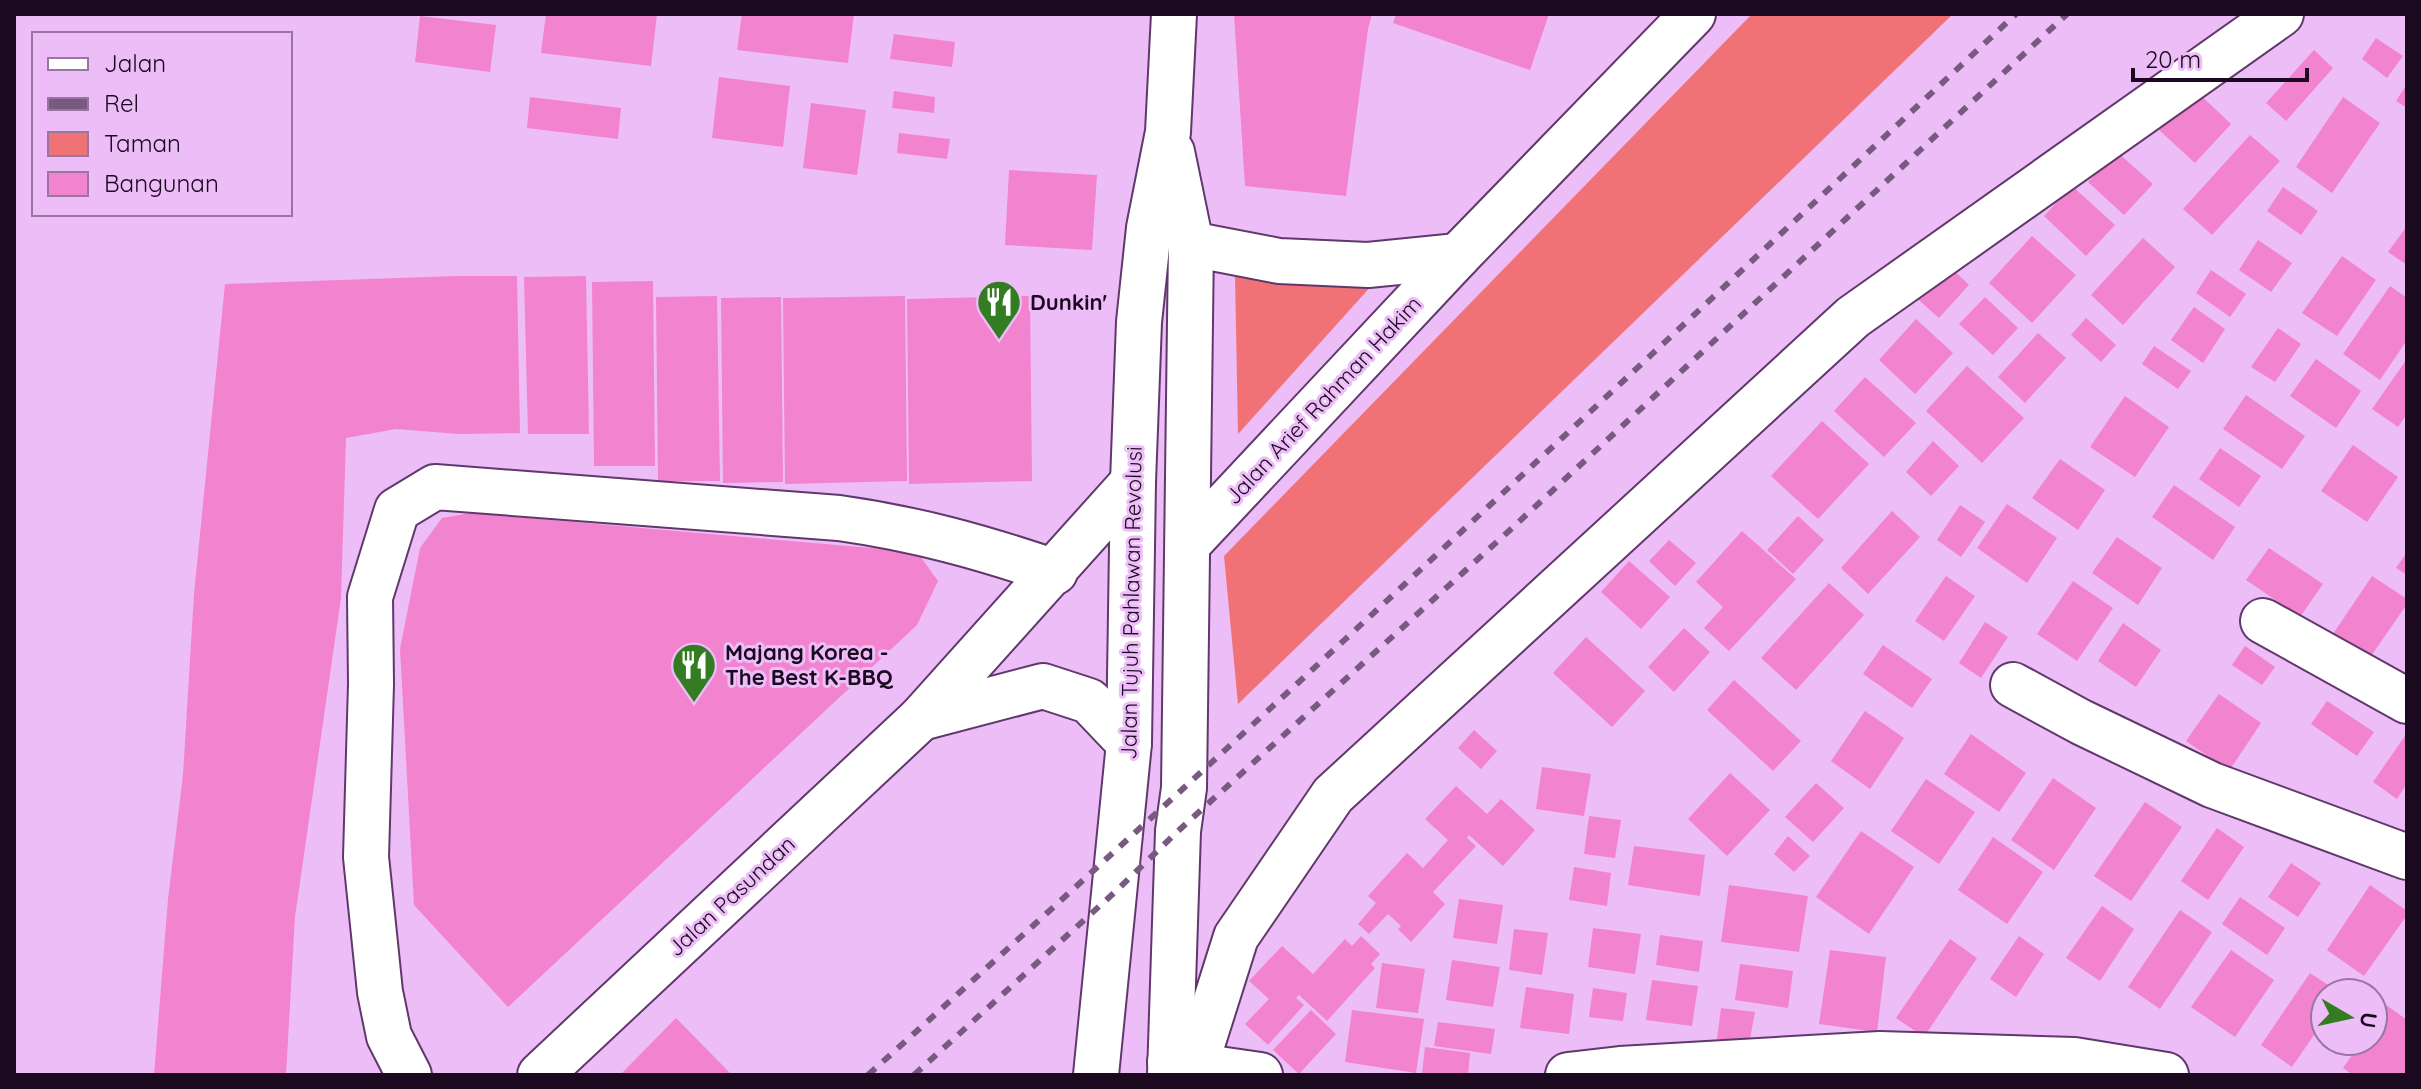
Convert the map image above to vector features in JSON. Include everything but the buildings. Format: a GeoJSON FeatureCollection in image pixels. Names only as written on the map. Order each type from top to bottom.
{"type":"FeatureCollection","features":[{"type":"Feature","properties":{"kind":"street","name":"Jalan Tujuh Pahlawan Revolusi"},"geometry":{"type":"LineString","coordinates":[[1096,1075],[1129,743],[1139,322],[1149,228],[1168,132],[1174,14]]}},
{"type":"Feature","properties":{"kind":"street","name":"Jalan Arief Rahman Hakim"},"geometry":{"type":"LineString","coordinates":[[1188,544],[1458,256],[1693,14]]}},
{"type":"Feature","properties":{"kind":"street"},"geometry":{"type":"LineString","coordinates":[[1260,1075],[1178,1068],[1236,937],[1333,795],[1853,317],[2281,14]]}},
{"type":"Feature","properties":{"kind":"street","name":"Jalan Tujuh Pahlawan Revolusi"},"geometry":{"type":"LineString","coordinates":[[1168,132],[1191,244],[1184,788],[1178,831],[1178,1068]]}},
{"type":"Feature","properties":{"kind":"street","name":"Jalan Arief Rahman Hakim"},"geometry":{"type":"LineString","coordinates":[[1191,244],[1279,261],[1368,265],[1458,256]]}},
{"type":"Feature","properties":{"kind":"street","name":"Jalan Pasundan"},"geometry":{"type":"LineString","coordinates":[[540,1075],[921,718],[1133,482]]}},
{"type":"Feature","properties":{"kind":"street"},"geometry":{"type":"LineString","coordinates":[[409,1075],[389,1036],[380,992],[366,857],[370,597],[397,510],[435,487],[839,518],[901,526],[978,545],[1055,572]]}},
{"type":"Feature","properties":{"kind":"street"},"geometry":{"type":"LineString","coordinates":[[2263,621],[2407,701]]}},
{"type":"Feature","properties":{"kind":"street"},"geometry":{"type":"LineString","coordinates":[[2013,685],[2081,722],[2212,785],[2407,857]]}},
{"type":"Feature","properties":{"kind":"street","name":"Jalan Pasundan"},"geometry":{"type":"LineString","coordinates":[[921,718],[1043,686],[1089,701],[1129,743]]}},
{"type":"Feature","properties":{"kind":"street"},"geometry":{"type":"LineString","coordinates":[[1568,1075],[1635,1068],[2074,1060],[2166,1075]]}},
{"type":"Feature","properties":{"kind":"green space"},"geometry":{"type":"Polygon","coordinates":[[[1752,14],[1953,14],[1238,704],[1224,556],[1752,14]]]}},
{"type":"Feature","properties":{"kind":"green space"},"geometry":{"type":"Polygon","coordinates":[[[1235,275],[1373,284],[1238,434],[1235,275]]]}},
{"type":"Feature","properties":{"kind":"railway"},"geometry":{"type":"LineString","coordinates":[[868,1075],[1301,680],[2016,14]]}},
{"type":"Feature","properties":{"kind":"railway"},"geometry":{"type":"LineString","coordinates":[[914,1075],[1510,530],[2067,14]]}},
{"type":"Feature","properties":{"kind":"place","name":"Dunkin'"},"geometry":{"type":"Point","coordinates":[999,341]}},
{"type":"Feature","properties":{"kind":"place","name":"Majang Korea - The Best K-BBQ"},"geometry":{"type":"Point","coordinates":[694,704]}}]}
